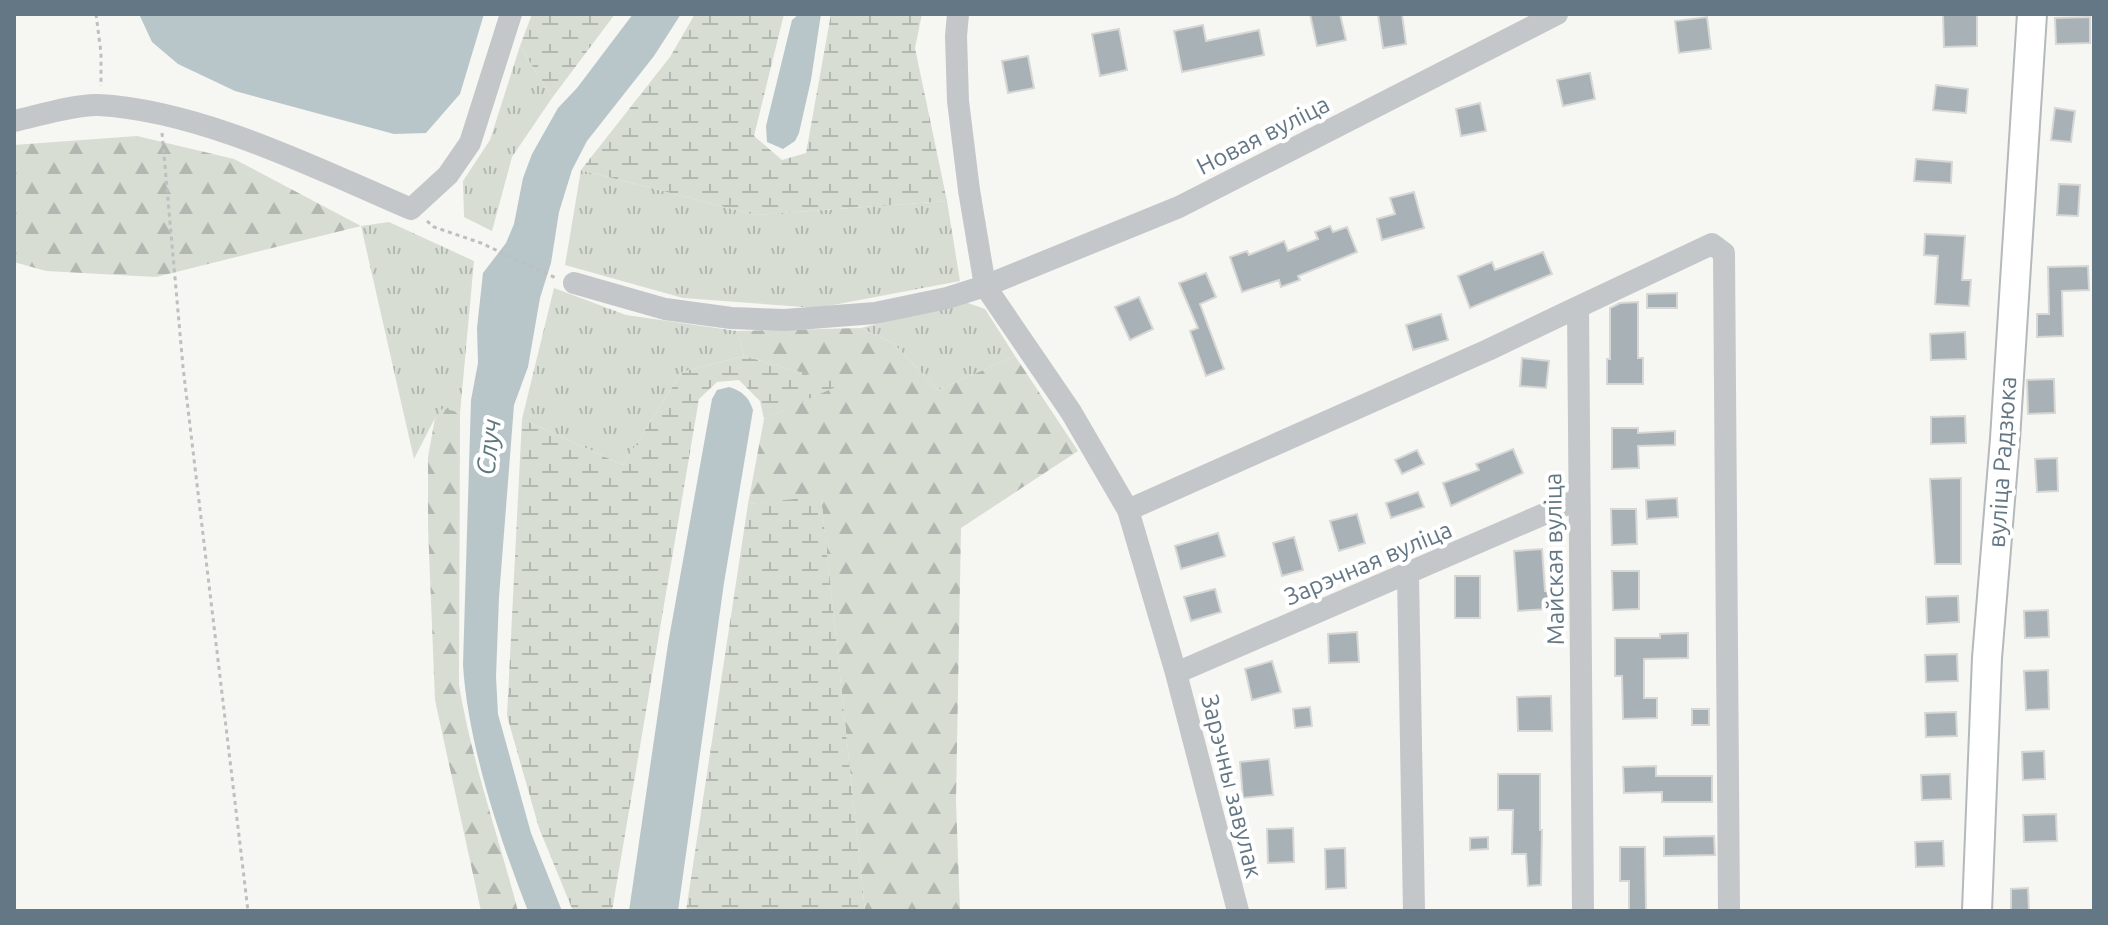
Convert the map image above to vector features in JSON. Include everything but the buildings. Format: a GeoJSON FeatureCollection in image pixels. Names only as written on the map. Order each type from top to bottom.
{"type":"FeatureCollection","features":[{"type":"Feature","properties":{"kind":"main road","name":"вуліца Радзюка"},"geometry":{"type":"LineString","coordinates":[[1977,911],[1987,658],[2005,439],[2032,14]]}},
{"type":"Feature","properties":{"kind":"street"},"geometry":{"type":"LineString","coordinates":[[14,121],[95,105],[160,114],[197,123],[311,166],[411,209],[448,175],[470,143],[511,14]]}},
{"type":"Feature","properties":{"kind":"street"},"geometry":{"type":"LineString","coordinates":[[958,14],[958,101],[985,286]]}},
{"type":"Feature","properties":{"kind":"street","name":"Новая вуліца"},"geometry":{"type":"LineString","coordinates":[[565,281],[665,309],[731,318],[785,320],[875,313],[947,298],[985,286],[1179,207],[1557,14]]}},
{"type":"Feature","properties":{"kind":"street"},"geometry":{"type":"LineString","coordinates":[[1128,510],[1488,350],[1712,244],[1724,253],[1729,911]]}},
{"type":"Feature","properties":{"kind":"street","name":"Зарэчны завулак"},"geometry":{"type":"LineString","coordinates":[[985,286],[1071,412],[1128,510],[1176,673],[1238,911]]}},
{"type":"Feature","properties":{"kind":"street","name":"Майская вуліца"},"geometry":{"type":"LineString","coordinates":[[1578,307],[1583,911]]}},
{"type":"Feature","properties":{"kind":"street","name":"Зарэчная вуліца"},"geometry":{"type":"LineString","coordinates":[[1176,673],[1579,499]]}},
{"type":"Feature","properties":{"kind":"street"},"geometry":{"type":"LineString","coordinates":[[1408,575],[1414,911]]}},
{"type":"Feature","properties":{"kind":"path"},"geometry":{"type":"LineString","coordinates":[[95,105],[101,85],[96,14]]}},
{"type":"Feature","properties":{"kind":"path"},"geometry":{"type":"LineString","coordinates":[[160,114],[183,367],[248,911]]}},
{"type":"Feature","properties":{"kind":"path"},"geometry":{"type":"LineString","coordinates":[[411,209],[434,227],[481,243],[565,281]]}},
{"type":"Feature","properties":{"kind":"green space"},"geometry":{"type":"Polygon","coordinates":[[[532,14],[615,14],[552,98],[520,46],[532,14]]]}},
{"type":"Feature","properties":{"kind":"green space"},"geometry":{"type":"Polygon","coordinates":[[[695,14],[784,14],[754,136],[782,160],[806,153],[831,14],[922,14],[915,48],[947,201],[756,215],[581,170],[670,57],[695,14]]]}},
{"type":"Feature","properties":{"kind":"green space"},"geometry":{"type":"Polygon","coordinates":[[[520,46],[552,98],[512,157],[492,231],[464,217],[463,181],[490,140],[520,46]]]}},
{"type":"Feature","properties":{"kind":"green space"},"geometry":{"type":"Polygon","coordinates":[[[137,136],[234,159],[361,226],[156,277],[46,271],[14,262],[14,145],[137,136]]]}},
{"type":"Feature","properties":{"kind":"green space"},"geometry":{"type":"Polygon","coordinates":[[[581,170],[756,215],[947,201],[960,281],[817,308],[683,298],[565,265],[581,170]]]}},
{"type":"Feature","properties":{"kind":"green space"},"geometry":{"type":"Polygon","coordinates":[[[389,222],[474,261],[460,413],[443,409],[435,418],[414,459],[361,226],[389,222]]]}},
{"type":"Feature","properties":{"kind":"green space"},"geometry":{"type":"Polygon","coordinates":[[[554,288],[626,315],[737,331],[744,356],[682,372],[623,465],[522,419],[554,288]]]}},
{"type":"Feature","properties":{"kind":"green space"},"geometry":{"type":"Polygon","coordinates":[[[965,302],[985,309],[1015,356],[938,390],[894,344],[861,328],[965,302]]]}},
{"type":"Feature","properties":{"kind":"green space"},"geometry":{"type":"Polygon","coordinates":[[[861,328],[894,344],[938,390],[1015,356],[1078,451],[961,528],[956,801],[960,911],[865,911],[821,497],[748,504],[764,419],[841,384],[744,356],[737,331],[861,328]]]}},
{"type":"Feature","properties":{"kind":"green space"},"geometry":{"type":"Polygon","coordinates":[[[744,356],[842,384],[764,419],[760,401],[739,380],[717,382],[699,399],[612,911],[573,911],[539,828],[507,716],[522,419],[623,465],[682,372],[744,356]]]}},
{"type":"Feature","properties":{"kind":"green space"},"geometry":{"type":"Polygon","coordinates":[[[443,408],[460,413],[459,685],[478,770],[518,911],[481,911],[435,700],[428,457],[435,418],[443,408]]]}},
{"type":"Feature","properties":{"kind":"green space"},"geometry":{"type":"Polygon","coordinates":[[[821,496],[865,911],[686,911],[748,504],[821,496]]]}},
{"type":"Feature","properties":{"kind":"water"},"geometry":{"type":"Polygon","coordinates":[[[139,14],[484,14],[460,94],[426,133],[394,134],[235,91],[178,64],[152,42],[139,14]]]}},
{"type":"Feature","properties":{"kind":"water","name":"Случ"},"geometry":{"type":"Polygon","coordinates":[[[633,14],[681,14],[654,56],[587,141],[572,170],[559,212],[528,367],[514,405],[499,597],[498,714],[531,833],[562,911],[528,911],[486,790],[471,726],[463,665],[471,400],[478,363],[477,328],[483,273],[506,243],[532,154],[558,108],[633,14]]]}},
{"type":"Feature","properties":{"kind":"water"},"geometry":{"type":"Polygon","coordinates":[[[799,14],[821,14],[799,133],[795,141],[783,149],[767,142],[766,126],[792,20],[799,14]]]}},
{"type":"Feature","properties":{"kind":"water"},"geometry":{"type":"Polygon","coordinates":[[[729,387],[744,395],[753,410],[724,583],[678,911],[629,911],[668,644],[712,399],[717,390],[729,387]]]}}]}
